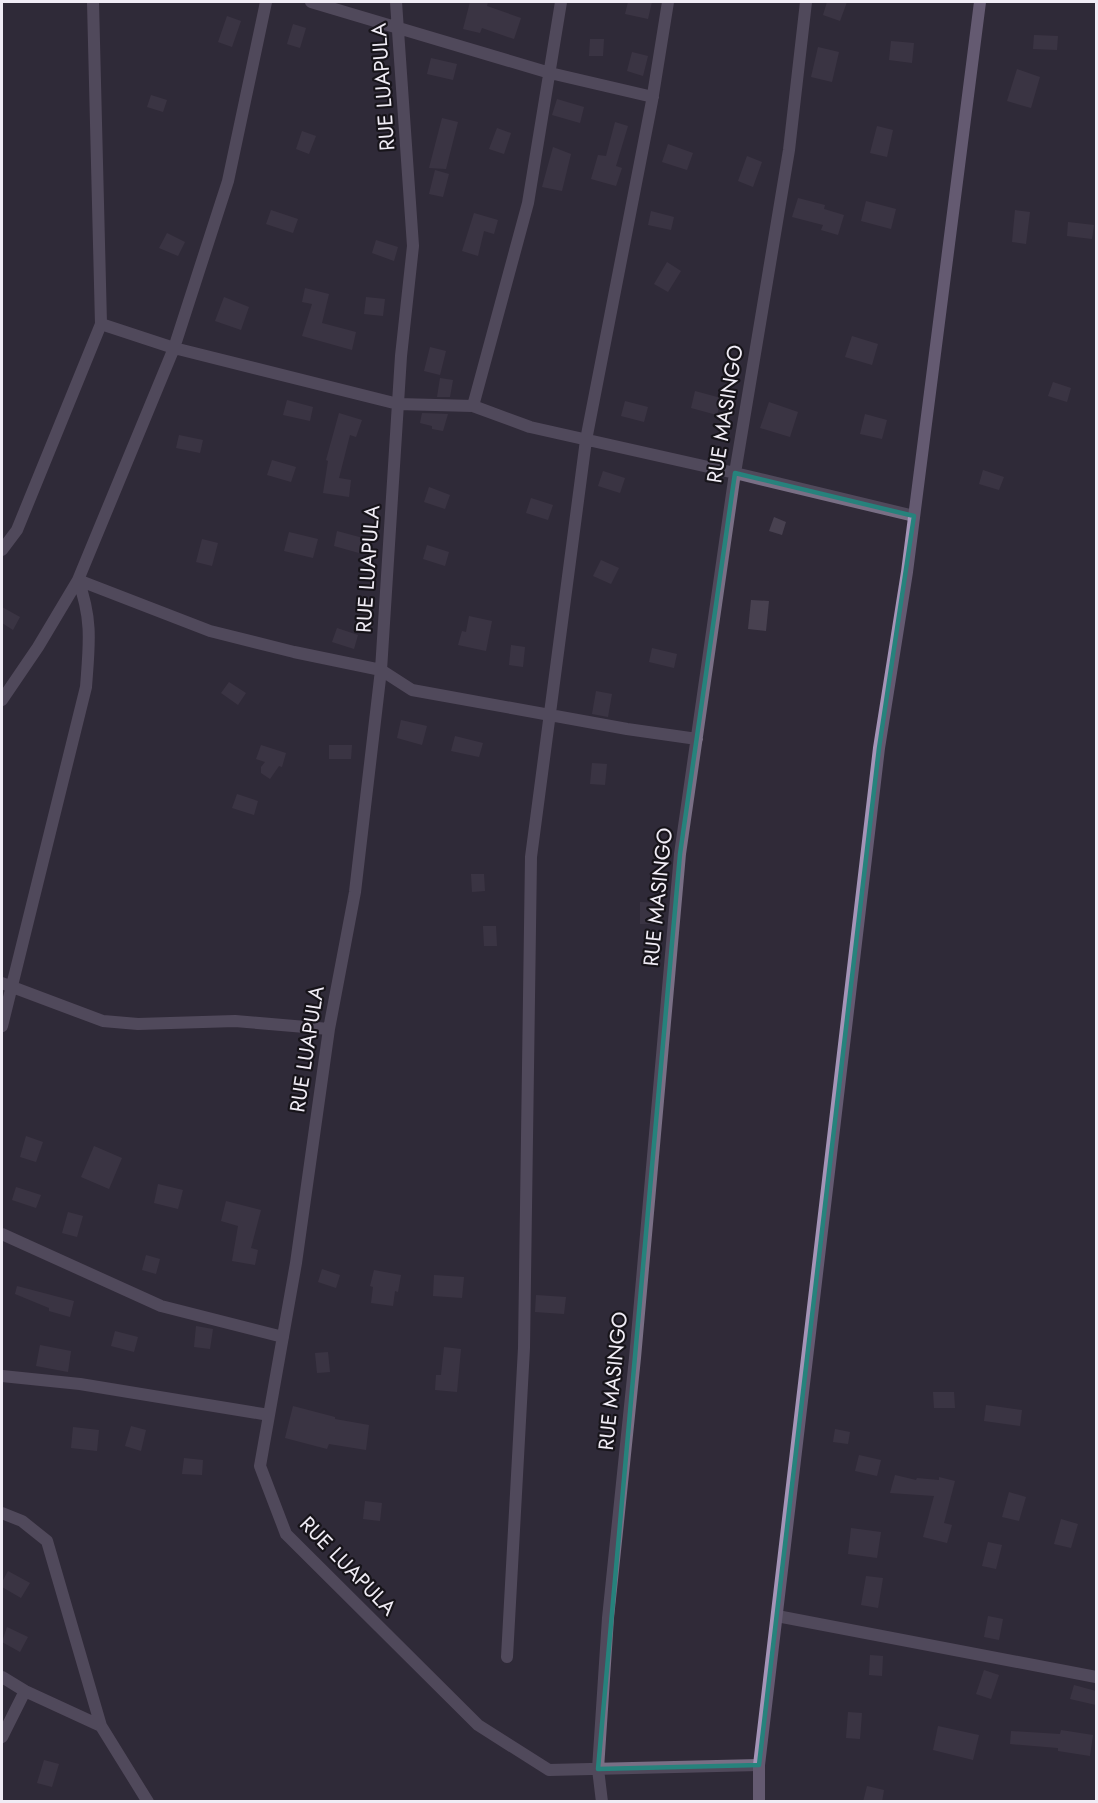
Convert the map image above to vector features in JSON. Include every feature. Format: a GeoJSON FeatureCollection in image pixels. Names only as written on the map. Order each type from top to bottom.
{"type":"FeatureCollection","features":[{"type":"Feature","properties":{"kind":"main road"},"geometry":{"type":"LineString","coordinates":[[759,1802],[759,1765],[879,748],[914,516],[980,2]]}},
{"type":"Feature","properties":{"kind":"street"},"geometry":{"type":"LineString","coordinates":[[2,550],[17,530],[101,324],[93,2]]}},
{"type":"Feature","properties":{"kind":"street"},"geometry":{"type":"LineString","coordinates":[[2,700],[38,647],[78,580],[174,348],[228,181],[266,2]]}},
{"type":"Feature","properties":{"kind":"street"},"geometry":{"type":"LineString","coordinates":[[311,2],[550,73],[652,97]]}},
{"type":"Feature","properties":{"kind":"street","name":"RUE LUAPULA"},"geometry":{"type":"LineString","coordinates":[[396,2],[413,246],[398,404],[381,670],[355,891],[329,1029],[296,1263],[260,1466],[286,1534],[478,1725],[549,1770],[759,1765]]}},
{"type":"Feature","properties":{"kind":"street"},"geometry":{"type":"LineString","coordinates":[[473,406],[528,203],[561,2]]}},
{"type":"Feature","properties":{"kind":"street"},"geometry":{"type":"LineString","coordinates":[[507,1657],[524,1348],[531,857],[586,440],[668,2]]}},
{"type":"Feature","properties":{"kind":"street","name":"RUE MASINGO"},"geometry":{"type":"LineString","coordinates":[[602,1802],[598,1769],[608,1618],[635,1358],[680,854],[735,473],[789,150],[806,2]]}},
{"type":"Feature","properties":{"kind":"street"},"geometry":{"type":"LineString","coordinates":[[101,324],[174,348],[398,404],[473,406],[530,427],[914,516]]}},
{"type":"Feature","properties":{"kind":"street"},"geometry":{"type":"LineString","coordinates":[[78,580],[210,631],[381,670],[412,690],[627,729],[697,739]]}},
{"type":"Feature","properties":{"kind":"street"},"geometry":{"type":"LineString","coordinates":[[2,1026],[7,985],[86,687],[90,630],[86,602],[78,580]]}},
{"type":"Feature","properties":{"kind":"street"},"geometry":{"type":"LineString","coordinates":[[7,985],[103,1021],[138,1024],[235,1022],[329,1029]]}},
{"type":"Feature","properties":{"kind":"street"},"geometry":{"type":"LineString","coordinates":[[2,1234],[161,1306],[283,1337]]}},
{"type":"Feature","properties":{"kind":"street"},"geometry":{"type":"LineString","coordinates":[[2,1376],[80,1384],[269,1415]]}},
{"type":"Feature","properties":{"kind":"street"},"geometry":{"type":"LineString","coordinates":[[2,1513],[22,1521],[47,1541],[101,1726],[148,1802]]}},
{"type":"Feature","properties":{"kind":"street"},"geometry":{"type":"LineString","coordinates":[[777,1616],[1096,1677]]}},
{"type":"Feature","properties":{"kind":"street"},"geometry":{"type":"LineString","coordinates":[[2,1677],[25,1691],[101,1726]]}},
{"type":"Feature","properties":{"kind":"street"},"geometry":{"type":"LineString","coordinates":[[2,1737],[25,1691]]}},
{"type":"Feature","properties":{"kind":"highlighted area"},"geometry":{"type":"Polygon","coordinates":[[[735,473],[914,516],[879,748],[759,1765],[598,1769],[680,854],[735,473]]]}},
{"type":"Feature","properties":{"kind":"building"},"geometry":{"type":"Polygon","coordinates":[[[470,2],[488,2],[487,6],[521,18],[514,39],[482,28],[480,33],[463,29],[470,2]]]}},
{"type":"Feature","properties":{"kind":"building"},"geometry":{"type":"Polygon","coordinates":[[[628,2],[652,2],[648,19],[625,14],[628,2]]]}},
{"type":"Feature","properties":{"kind":"building"},"geometry":{"type":"Polygon","coordinates":[[[827,2],[847,2],[840,21],[823,15],[827,2]]]}},
{"type":"Feature","properties":{"kind":"building"},"geometry":{"type":"Polygon","coordinates":[[[227,16],[241,21],[232,47],[218,42],[227,16]]]}},
{"type":"Feature","properties":{"kind":"building"},"geometry":{"type":"Polygon","coordinates":[[[293,24],[306,28],[300,48],[287,44],[293,24]]]}},
{"type":"Feature","properties":{"kind":"building"},"geometry":{"type":"Polygon","coordinates":[[[1034,35],[1058,36],[1057,50],[1033,49],[1034,35]]]}},
{"type":"Feature","properties":{"kind":"building"},"geometry":{"type":"Polygon","coordinates":[[[590,39],[604,39],[603,56],[589,56],[590,39]]]}},
{"type":"Feature","properties":{"kind":"building"},"geometry":{"type":"Polygon","coordinates":[[[891,41],[914,43],[912,63],[889,60],[891,41]]]}},
{"type":"Feature","properties":{"kind":"building"},"geometry":{"type":"Polygon","coordinates":[[[818,47],[839,52],[832,82],[811,77],[818,47]]]}},
{"type":"Feature","properties":{"kind":"building"},"geometry":{"type":"Polygon","coordinates":[[[632,52],[648,56],[643,76],[627,71],[632,52]]]}},
{"type":"Feature","properties":{"kind":"building"},"geometry":{"type":"Polygon","coordinates":[[[431,58],[457,64],[453,80],[427,74],[431,58]]]}},
{"type":"Feature","properties":{"kind":"building"},"geometry":{"type":"Polygon","coordinates":[[[1017,69],[1040,77],[1031,108],[1007,101],[1017,69]]]}},
{"type":"Feature","properties":{"kind":"building"},"geometry":{"type":"Polygon","coordinates":[[[151,95],[167,100],[163,112],[147,107],[151,95]]]}},
{"type":"Feature","properties":{"kind":"building"},"geometry":{"type":"Polygon","coordinates":[[[557,99],[584,107],[580,123],[552,115],[557,99]]]}},
{"type":"Feature","properties":{"kind":"building"},"geometry":{"type":"Polygon","coordinates":[[[442,118],[458,122],[446,169],[429,168],[442,118]]]}},
{"type":"Feature","properties":{"kind":"building"},"geometry":{"type":"Polygon","coordinates":[[[615,122],[628,126],[616,166],[622,168],[616,186],[591,179],[598,155],[606,156],[615,122]]]}},
{"type":"Feature","properties":{"kind":"building"},"geometry":{"type":"Polygon","coordinates":[[[877,126],[893,130],[887,157],[870,153],[877,126]]]}},
{"type":"Feature","properties":{"kind":"building"},"geometry":{"type":"Polygon","coordinates":[[[497,128],[511,133],[504,154],[489,149],[497,128]]]}},
{"type":"Feature","properties":{"kind":"building"},"geometry":{"type":"Polygon","coordinates":[[[302,131],[316,136],[309,154],[296,149],[302,131]]]}},
{"type":"Feature","properties":{"kind":"building"},"geometry":{"type":"Polygon","coordinates":[[[668,144],[693,153],[687,170],[662,162],[668,144]]]}},
{"type":"Feature","properties":{"kind":"building"},"geometry":{"type":"Polygon","coordinates":[[[553,147],[571,154],[562,191],[542,187],[553,147]]]}},
{"type":"Feature","properties":{"kind":"building"},"geometry":{"type":"Polygon","coordinates":[[[747,156],[762,162],[753,187],[738,181],[747,156]]]}},
{"type":"Feature","properties":{"kind":"building"},"geometry":{"type":"Polygon","coordinates":[[[435,170],[449,174],[443,197],[429,194],[435,170]]]}},
{"type":"Feature","properties":{"kind":"building"},"geometry":{"type":"Polygon","coordinates":[[[798,198],[825,205],[824,209],[844,215],[838,235],[821,230],[823,225],[792,217],[798,198]]]}},
{"type":"Feature","properties":{"kind":"building"},"geometry":{"type":"Polygon","coordinates":[[[866,201],[896,209],[891,229],[861,221],[866,201]]]}},
{"type":"Feature","properties":{"kind":"building"},"geometry":{"type":"Polygon","coordinates":[[[271,210],[298,219],[293,233],[266,224],[271,210]]]}},
{"type":"Feature","properties":{"kind":"building"},"geometry":{"type":"Polygon","coordinates":[[[1015,210],[1030,212],[1026,244],[1012,242],[1015,210]]]}},
{"type":"Feature","properties":{"kind":"building"},"geometry":{"type":"Polygon","coordinates":[[[651,211],[674,217],[671,230],[648,225],[651,211]]]}},
{"type":"Feature","properties":{"kind":"building"},"geometry":{"type":"Polygon","coordinates":[[[474,213],[498,220],[494,234],[484,231],[478,256],[462,251],[474,213]]]}},
{"type":"Feature","properties":{"kind":"building"},"geometry":{"type":"Polygon","coordinates":[[[1068,222],[1094,225],[1092,239],[1067,236],[1068,222]]]}},
{"type":"Feature","properties":{"kind":"building"},"geometry":{"type":"Polygon","coordinates":[[[167,233],[185,242],[178,256],[159,248],[167,233]]]}},
{"type":"Feature","properties":{"kind":"building"},"geometry":{"type":"Polygon","coordinates":[[[376,240],[398,247],[394,261],[372,253],[376,240]]]}},
{"type":"Feature","properties":{"kind":"building"},"geometry":{"type":"Polygon","coordinates":[[[667,262],[681,271],[668,292],[654,284],[667,262]]]}},
{"type":"Feature","properties":{"kind":"building"},"geometry":{"type":"Polygon","coordinates":[[[305,288],[329,294],[322,323],[356,332],[352,350],[302,336],[312,304],[302,302],[305,288]]]}},
{"type":"Feature","properties":{"kind":"building"},"geometry":{"type":"Polygon","coordinates":[[[224,297],[249,307],[241,330],[215,321],[224,297]]]}},
{"type":"Feature","properties":{"kind":"building"},"geometry":{"type":"Polygon","coordinates":[[[366,297],[385,299],[383,316],[364,314],[366,297]]]}},
{"type":"Feature","properties":{"kind":"building"},"geometry":{"type":"Polygon","coordinates":[[[852,336],[878,344],[872,365],[845,357],[852,336]]]}},
{"type":"Feature","properties":{"kind":"building"},"geometry":{"type":"Polygon","coordinates":[[[430,347],[446,351],[440,375],[424,371],[430,347]]]}},
{"type":"Feature","properties":{"kind":"building"},"geometry":{"type":"Polygon","coordinates":[[[440,378],[453,380],[450,397],[437,397],[440,378]]]}},
{"type":"Feature","properties":{"kind":"building"},"geometry":{"type":"Polygon","coordinates":[[[1053,382],[1071,388],[1067,402],[1048,396],[1053,382]]]}},
{"type":"Feature","properties":{"kind":"building"},"geometry":{"type":"Polygon","coordinates":[[[695,391],[721,398],[717,415],[691,408],[695,391]]]}},
{"type":"Feature","properties":{"kind":"building"},"geometry":{"type":"Polygon","coordinates":[[[287,400],[313,407],[310,421],[283,415],[287,400]]]}},
{"type":"Feature","properties":{"kind":"building"},"geometry":{"type":"Polygon","coordinates":[[[625,401],[648,407],[644,422],[621,416],[625,401]]]}},
{"type":"Feature","properties":{"kind":"building"},"geometry":{"type":"Polygon","coordinates":[[[769,402],[798,412],[790,437],[760,428],[769,402]]]}},
{"type":"Feature","properties":{"kind":"building"},"geometry":{"type":"Polygon","coordinates":[[[339,413],[362,420],[356,437],[350,435],[339,478],[351,480],[349,497],[323,493],[328,461],[326,460],[339,413]]]}},
{"type":"Feature","properties":{"kind":"building"},"geometry":{"type":"Polygon","coordinates":[[[422,413],[448,414],[443,431],[420,423],[422,413]]]}},
{"type":"Feature","properties":{"kind":"building"},"geometry":{"type":"Polygon","coordinates":[[[865,414],[887,420],[882,439],[860,434],[865,414]]]}},
{"type":"Feature","properties":{"kind":"building"},"geometry":{"type":"Polygon","coordinates":[[[179,435],[203,440],[200,453],[176,448],[179,435]]]}},
{"type":"Feature","properties":{"kind":"building"},"geometry":{"type":"Polygon","coordinates":[[[272,460],[296,467],[291,482],[267,475],[272,460]]]}},
{"type":"Feature","properties":{"kind":"building"},"geometry":{"type":"Polygon","coordinates":[[[983,470],[1004,477],[999,490],[979,484],[983,470]]]}},
{"type":"Feature","properties":{"kind":"building"},"geometry":{"type":"Polygon","coordinates":[[[603,471],[625,478],[620,493],[598,486],[603,471]]]}},
{"type":"Feature","properties":{"kind":"building"},"geometry":{"type":"Polygon","coordinates":[[[429,487],[450,495],[445,509],[424,502],[429,487]]]}},
{"type":"Feature","properties":{"kind":"building"},"geometry":{"type":"Polygon","coordinates":[[[531,498],[553,505],[548,520],[526,513],[531,498]]]}},
{"type":"Feature","properties":{"kind":"building"},"geometry":{"type":"Polygon","coordinates":[[[774,517],[786,522],[782,535],[769,531],[774,517]]]}},
{"type":"Feature","properties":{"kind":"building"},"geometry":{"type":"Polygon","coordinates":[[[337,531],[363,538],[359,553],[334,546],[337,531]]]}},
{"type":"Feature","properties":{"kind":"building"},"geometry":{"type":"Polygon","coordinates":[[[289,532],[318,539],[313,558],[284,551],[289,532]]]}},
{"type":"Feature","properties":{"kind":"building"},"geometry":{"type":"Polygon","coordinates":[[[202,539],[218,543],[212,566],[196,562],[202,539]]]}},
{"type":"Feature","properties":{"kind":"building"},"geometry":{"type":"Polygon","coordinates":[[[427,545],[449,552],[445,566],[423,559],[427,545]]]}},
{"type":"Feature","properties":{"kind":"building"},"geometry":{"type":"Polygon","coordinates":[[[601,560],[619,568],[611,584],[593,576],[601,560]]]}},
{"type":"Feature","properties":{"kind":"building"},"geometry":{"type":"Polygon","coordinates":[[[751,600],[769,601],[766,631],[748,629],[751,600]]]}},
{"type":"Feature","properties":{"kind":"building"},"geometry":{"type":"Polygon","coordinates":[[[2,607],[20,617],[13,630],[2,623],[2,607]]]}},
{"type":"Feature","properties":{"kind":"building"},"geometry":{"type":"Polygon","coordinates":[[[469,616],[492,621],[486,651],[458,645],[462,631],[466,632],[469,616]]]}},
{"type":"Feature","properties":{"kind":"building"},"geometry":{"type":"Polygon","coordinates":[[[337,628],[358,635],[354,649],[332,642],[337,628]]]}},
{"type":"Feature","properties":{"kind":"building"},"geometry":{"type":"Polygon","coordinates":[[[511,645],[525,647],[523,667],[509,665],[511,645]]]}},
{"type":"Feature","properties":{"kind":"building"},"geometry":{"type":"Polygon","coordinates":[[[652,648],[677,654],[674,668],[649,662],[652,648]]]}},
{"type":"Feature","properties":{"kind":"building"},"geometry":{"type":"Polygon","coordinates":[[[229,682],[246,693],[238,705],[221,693],[229,682]]]}},
{"type":"Feature","properties":{"kind":"building"},"geometry":{"type":"Polygon","coordinates":[[[596,691],[612,694],[608,717],[592,714],[596,691]]]}},
{"type":"Feature","properties":{"kind":"building"},"geometry":{"type":"Polygon","coordinates":[[[401,720],[427,726],[422,745],[397,738],[401,720]]]}},
{"type":"Feature","properties":{"kind":"building"},"geometry":{"type":"Polygon","coordinates":[[[455,736],[483,743],[479,757],[451,751],[455,736]]]}},
{"type":"Feature","properties":{"kind":"building"},"geometry":{"type":"Polygon","coordinates":[[[261,745],[286,753],[282,767],[279,766],[270,779],[261,773],[261,767],[265,762],[256,759],[261,745]]]}},
{"type":"Feature","properties":{"kind":"building"},"geometry":{"type":"Polygon","coordinates":[[[329,745],[352,745],[351,759],[329,759],[329,745]]]}},
{"type":"Feature","properties":{"kind":"building"},"geometry":{"type":"Polygon","coordinates":[[[592,763],[607,764],[605,785],[590,784],[592,763]]]}},
{"type":"Feature","properties":{"kind":"building"},"geometry":{"type":"Polygon","coordinates":[[[237,794],[258,801],[254,815],[232,808],[237,794]]]}},
{"type":"Feature","properties":{"kind":"building"},"geometry":{"type":"Polygon","coordinates":[[[471,874],[484,874],[485,891],[472,892],[471,874]]]}},
{"type":"Feature","properties":{"kind":"building"},"geometry":{"type":"Polygon","coordinates":[[[640,902],[661,903],[660,924],[640,924],[640,902]]]}},
{"type":"Feature","properties":{"kind":"building"},"geometry":{"type":"Polygon","coordinates":[[[483,926],[496,926],[497,946],[484,946],[483,926]]]}},
{"type":"Feature","properties":{"kind":"building"},"geometry":{"type":"Polygon","coordinates":[[[26,1136],[43,1142],[36,1162],[20,1157],[26,1136]]]}},
{"type":"Feature","properties":{"kind":"building"},"geometry":{"type":"Polygon","coordinates":[[[94,1146],[122,1158],[109,1189],[81,1177],[94,1146]]]}},
{"type":"Feature","properties":{"kind":"building"},"geometry":{"type":"Polygon","coordinates":[[[158,1184],[183,1190],[178,1209],[154,1203],[158,1184]]]}},
{"type":"Feature","properties":{"kind":"building"},"geometry":{"type":"Polygon","coordinates":[[[16,1187],[41,1195],[36,1208],[12,1200],[16,1187]]]}},
{"type":"Feature","properties":{"kind":"building"},"geometry":{"type":"Polygon","coordinates":[[[226,1201],[261,1210],[251,1248],[258,1250],[255,1265],[232,1261],[238,1226],[221,1221],[226,1201]]]}},
{"type":"Feature","properties":{"kind":"building"},"geometry":{"type":"Polygon","coordinates":[[[68,1212],[83,1216],[77,1237],[62,1233],[68,1212]]]}},
{"type":"Feature","properties":{"kind":"building"},"geometry":{"type":"Polygon","coordinates":[[[146,1255],[160,1259],[156,1274],[142,1270],[146,1255]]]}},
{"type":"Feature","properties":{"kind":"building"},"geometry":{"type":"Polygon","coordinates":[[[322,1269],[340,1275],[336,1288],[318,1282],[322,1269]]]}},
{"type":"Feature","properties":{"kind":"building"},"geometry":{"type":"Polygon","coordinates":[[[374,1270],[401,1275],[398,1292],[395,1291],[393,1306],[371,1303],[373,1287],[370,1286],[374,1270]]]}},
{"type":"Feature","properties":{"kind":"building"},"geometry":{"type":"Polygon","coordinates":[[[434,1275],[464,1277],[462,1298],[433,1296],[434,1275]]]}},
{"type":"Feature","properties":{"kind":"building"},"geometry":{"type":"Polygon","coordinates":[[[17,1286],[74,1301],[70,1317],[49,1311],[49,1308],[15,1294],[17,1286]]]}},
{"type":"Feature","properties":{"kind":"building"},"geometry":{"type":"Polygon","coordinates":[[[536,1295],[566,1297],[564,1314],[535,1312],[536,1295]]]}},
{"type":"Feature","properties":{"kind":"building"},"geometry":{"type":"Polygon","coordinates":[[[196,1326],[213,1329],[210,1349],[194,1347],[196,1326]]]}},
{"type":"Feature","properties":{"kind":"building"},"geometry":{"type":"Polygon","coordinates":[[[115,1331],[138,1337],[134,1352],[111,1346],[115,1331]]]}},
{"type":"Feature","properties":{"kind":"building"},"geometry":{"type":"Polygon","coordinates":[[[40,1345],[71,1351],[68,1372],[36,1366],[40,1345]]]}},
{"type":"Feature","properties":{"kind":"building"},"geometry":{"type":"Polygon","coordinates":[[[444,1347],[461,1349],[457,1392],[435,1390],[436,1375],[441,1375],[444,1347]]]}},
{"type":"Feature","properties":{"kind":"building"},"geometry":{"type":"Polygon","coordinates":[[[328,1352],[330,1372],[317,1373],[315,1353],[328,1352]]]}},
{"type":"Feature","properties":{"kind":"building"},"geometry":{"type":"Polygon","coordinates":[[[933,1392],[954,1392],[955,1408],[934,1408],[933,1392]]]}},
{"type":"Feature","properties":{"kind":"building"},"geometry":{"type":"Polygon","coordinates":[[[986,1405],[1022,1410],[1020,1426],[984,1421],[986,1405]]]}},
{"type":"Feature","properties":{"kind":"building"},"geometry":{"type":"Polygon","coordinates":[[[293,1406],[335,1417],[335,1419],[369,1425],[366,1450],[329,1444],[327,1449],[285,1438],[293,1406]]]}},
{"type":"Feature","properties":{"kind":"building"},"geometry":{"type":"Polygon","coordinates":[[[131,1426],[146,1430],[141,1451],[125,1446],[131,1426]]]}},
{"type":"Feature","properties":{"kind":"building"},"geometry":{"type":"Polygon","coordinates":[[[73,1427],[99,1430],[97,1451],[71,1448],[73,1427]]]}},
{"type":"Feature","properties":{"kind":"building"},"geometry":{"type":"Polygon","coordinates":[[[835,1429],[850,1432],[848,1444],[833,1442],[835,1429]]]}},
{"type":"Feature","properties":{"kind":"building"},"geometry":{"type":"Polygon","coordinates":[[[859,1455],[881,1460],[877,1476],[855,1471],[859,1455]]]}},
{"type":"Feature","properties":{"kind":"building"},"geometry":{"type":"Polygon","coordinates":[[[184,1458],[203,1460],[202,1475],[182,1474],[184,1458]]]}},
{"type":"Feature","properties":{"kind":"building"},"geometry":{"type":"Polygon","coordinates":[[[895,1475],[916,1480],[917,1478],[939,1480],[939,1477],[955,1481],[944,1523],[952,1525],[947,1543],[923,1537],[934,1496],[890,1493],[895,1475]]]}},
{"type":"Feature","properties":{"kind":"building"},"geometry":{"type":"Polygon","coordinates":[[[1009,1492],[1026,1497],[1019,1521],[1002,1517],[1009,1492]]]}},
{"type":"Feature","properties":{"kind":"building"},"geometry":{"type":"Polygon","coordinates":[[[365,1501],[382,1503],[380,1521],[363,1519],[365,1501]]]}},
{"type":"Feature","properties":{"kind":"building"},"geometry":{"type":"Polygon","coordinates":[[[1061,1519],[1078,1524],[1071,1548],[1054,1544],[1061,1519]]]}},
{"type":"Feature","properties":{"kind":"building"},"geometry":{"type":"Polygon","coordinates":[[[851,1528],[881,1532],[877,1558],[848,1554],[851,1528]]]}},
{"type":"Feature","properties":{"kind":"building"},"geometry":{"type":"Polygon","coordinates":[[[988,1542],[1002,1545],[996,1569],[982,1566],[988,1542]]]}},
{"type":"Feature","properties":{"kind":"building"},"geometry":{"type":"Polygon","coordinates":[[[8,1571],[30,1583],[21,1598],[2,1587],[8,1571]]]}},
{"type":"Feature","properties":{"kind":"building"},"geometry":{"type":"Polygon","coordinates":[[[866,1576],[883,1578],[878,1608],[861,1605],[866,1576]]]}},
{"type":"Feature","properties":{"kind":"building"},"geometry":{"type":"Polygon","coordinates":[[[988,1616],[1003,1619],[999,1640],[984,1637],[988,1616]]]}},
{"type":"Feature","properties":{"kind":"building"},"geometry":{"type":"Polygon","coordinates":[[[7,1627],[28,1637],[20,1652],[2,1642],[7,1627]]]}},
{"type":"Feature","properties":{"kind":"building"},"geometry":{"type":"Polygon","coordinates":[[[870,1655],[883,1656],[882,1676],[869,1675],[870,1655]]]}},
{"type":"Feature","properties":{"kind":"building"},"geometry":{"type":"Polygon","coordinates":[[[984,1670],[999,1675],[991,1699],[976,1694],[984,1670]]]}},
{"type":"Feature","properties":{"kind":"building"},"geometry":{"type":"Polygon","coordinates":[[[1074,1685],[1096,1691],[1096,1705],[1070,1699],[1074,1685]]]}},
{"type":"Feature","properties":{"kind":"building"},"geometry":{"type":"Polygon","coordinates":[[[848,1712],[862,1713],[860,1739],[846,1738],[848,1712]]]}},
{"type":"Feature","properties":{"kind":"building"},"geometry":{"type":"Polygon","coordinates":[[[938,1726],[979,1735],[973,1760],[933,1750],[938,1726]]]}},
{"type":"Feature","properties":{"kind":"building"},"geometry":{"type":"Polygon","coordinates":[[[1061,1730],[1093,1735],[1090,1756],[1058,1751],[1058,1748],[1010,1744],[1011,1731],[1060,1734],[1061,1730]]]}},
{"type":"Feature","properties":{"kind":"building"},"geometry":{"type":"Polygon","coordinates":[[[44,1760],[59,1764],[52,1787],[37,1783],[44,1760]]]}},
{"type":"Feature","properties":{"kind":"building"},"geometry":{"type":"Polygon","coordinates":[[[867,1786],[884,1790],[882,1802],[863,1802],[867,1786]]]}}]}
